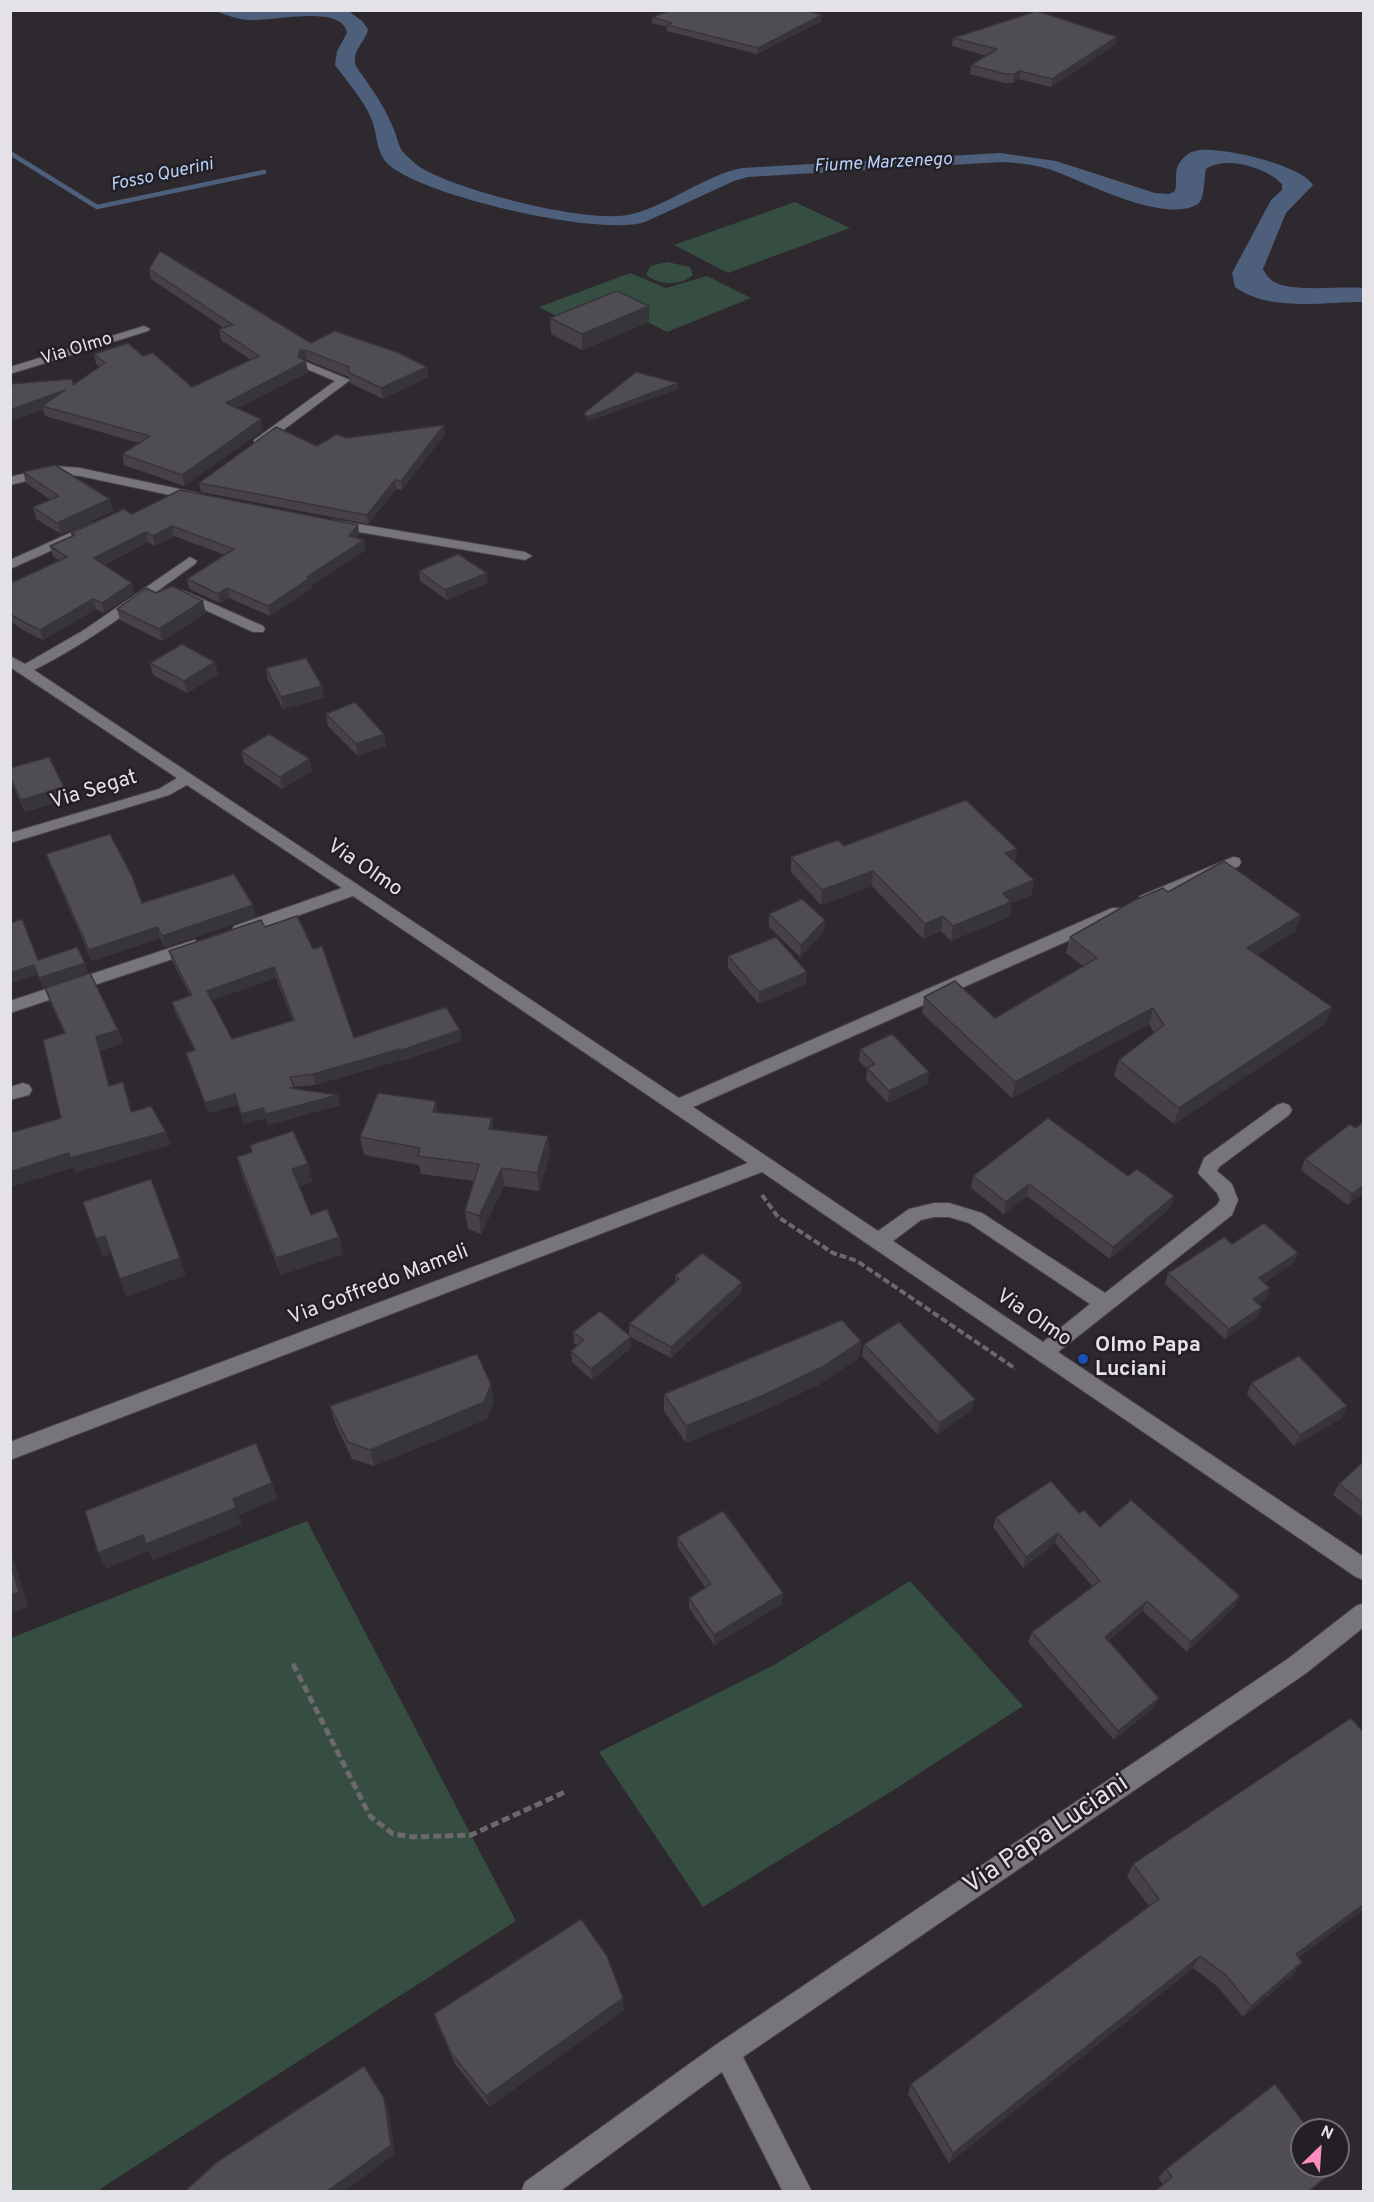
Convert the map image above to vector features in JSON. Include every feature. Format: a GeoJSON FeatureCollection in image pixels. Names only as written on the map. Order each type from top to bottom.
{"type":"FeatureCollection","features":[{"type":"Feature","properties":{"kind":"street","name":"Via Olmo"},"geometry":{"type":"LineString","coordinates":[[10,371],[144,329]]}},
{"type":"Feature","properties":{"kind":"street"},"geometry":{"type":"LineString","coordinates":[[248,450],[344,380],[306,365]]}},
{"type":"Feature","properties":{"kind":"street"},"geometry":{"type":"LineString","coordinates":[[10,481],[55,470],[80,472],[208,500]]}},
{"type":"Feature","properties":{"kind":"street"},"geometry":{"type":"LineString","coordinates":[[186,494],[204,481]]}},
{"type":"Feature","properties":{"kind":"street"},"geometry":{"type":"LineString","coordinates":[[10,566],[103,522]]}},
{"type":"Feature","properties":{"kind":"street"},"geometry":{"type":"LineString","coordinates":[[322,522],[525,556]]}},
{"type":"Feature","properties":{"kind":"street","name":"Via Olmo"},"geometry":{"type":"LineString","coordinates":[[18,665],[46,660],[190,561]]}},
{"type":"Feature","properties":{"kind":"street"},"geometry":{"type":"LineString","coordinates":[[159,583],[258,629]]}},
{"type":"Feature","properties":{"kind":"street","name":"Via Olmo"},"geometry":{"type":"LineString","coordinates":[[18,665],[678,1106],[1364,1570]]}},
{"type":"Feature","properties":{"kind":"street","name":"Via Segat"},"geometry":{"type":"LineString","coordinates":[[10,838],[164,792],[188,778]]}},
{"type":"Feature","properties":{"kind":"street"},"geometry":{"type":"LineString","coordinates":[[678,1106],[1233,862]]}},
{"type":"Feature","properties":{"kind":"street"},"geometry":{"type":"LineString","coordinates":[[10,1006],[333,899],[354,889]]}},
{"type":"Feature","properties":{"kind":"street"},"geometry":{"type":"LineString","coordinates":[[1044,1353],[1225,1210],[1230,1200],[1225,1189],[1207,1173],[1211,1163],[1283,1110]]}},
{"type":"Feature","properties":{"kind":"street","name":"Via Goffredo Mameli"},"geometry":{"type":"LineString","coordinates":[[10,1451],[738,1176],[762,1164]]}},
{"type":"Feature","properties":{"kind":"street"},"geometry":{"type":"LineString","coordinates":[[878,1242],[916,1214],[934,1210],[949,1210],[975,1218],[1105,1303]]}},
{"type":"Feature","properties":{"kind":"street","name":"Via Papa Luciani"},"geometry":{"type":"LineString","coordinates":[[535,2192],[726,2053],[1287,1673],[1364,1613]]}},
{"type":"Feature","properties":{"kind":"street"},"geometry":{"type":"LineString","coordinates":[[726,2053],[798,2192]]}},
{"type":"Feature","properties":{"kind":"path"},"geometry":{"type":"LineString","coordinates":[[293,1664],[370,1816],[393,1834],[413,1837],[471,1835],[565,1792]]}},
{"type":"Feature","properties":{"kind":"green space"},"geometry":{"type":"Polygon","coordinates":[[[795,202],[850,228],[728,273],[674,245],[795,202]]]}},
{"type":"Feature","properties":{"kind":"green space"},"geometry":{"type":"Polygon","coordinates":[[[667,262],[690,267],[693,275],[676,283],[669,283],[656,281],[646,274],[651,266],[667,262]]]}},
{"type":"Feature","properties":{"kind":"green space"},"geometry":{"type":"Polygon","coordinates":[[[630,273],[666,288],[707,276],[751,298],[667,332],[618,307],[574,325],[539,307],[630,273]]]}},
{"type":"Feature","properties":{"kind":"green space"},"geometry":{"type":"Polygon","coordinates":[[[307,1521],[516,1921],[97,2191],[11,2191],[11,1638],[307,1521]]]}},
{"type":"Feature","properties":{"kind":"green space"},"geometry":{"type":"Polygon","coordinates":[[[910,1581],[1023,1706],[892,1791],[703,1907],[599,1752],[774,1665],[910,1581]]]}},
{"type":"Feature","properties":{"kind":"water","name":"Fiume Marzenego"},"geometry":{"type":"Polygon","coordinates":[[[347,10],[362,21],[368,29],[355,56],[356,66],[387,113],[402,151],[425,170],[471,189],[560,211],[613,216],[632,214],[660,204],[714,177],[742,168],[1000,153],[1056,161],[1155,193],[1169,194],[1175,191],[1177,168],[1187,155],[1200,150],[1226,151],[1278,164],[1306,178],[1313,185],[1286,213],[1263,269],[1268,277],[1285,286],[1363,288],[1363,302],[1280,303],[1249,295],[1235,287],[1232,273],[1271,200],[1282,190],[1282,184],[1267,173],[1235,163],[1214,165],[1206,169],[1200,201],[1184,209],[1147,206],[1050,170],[1002,162],[748,177],[734,181],[645,222],[622,225],[553,219],[473,201],[408,177],[384,160],[368,112],[335,65],[337,51],[347,33],[342,24],[319,16],[248,20],[216,11],[347,10]]]}},
{"type":"Feature","properties":{"kind":"building"},"geometry":{"type":"Polygon","coordinates":[[[672,10],[805,10],[822,15],[758,48],[667,25],[672,23],[652,17],[672,10]]]}},
{"type":"Feature","properties":{"kind":"building"},"geometry":{"type":"Polygon","coordinates":[[[1037,11],[1117,37],[1052,79],[1020,71],[1005,74],[971,65],[997,49],[953,38],[1037,11]]]}},
{"type":"Feature","properties":{"kind":"building"},"geometry":{"type":"Polygon","coordinates":[[[160,251],[311,343],[335,331],[399,353],[427,367],[381,388],[348,372],[349,367],[300,350],[298,357],[306,361],[226,403],[261,419],[182,475],[122,454],[150,436],[42,406],[65,390],[10,410],[10,384],[72,379],[73,385],[105,363],[94,354],[128,343],[143,356],[153,353],[192,387],[259,356],[219,329],[233,325],[149,269],[160,251]]]}},
{"type":"Feature","properties":{"kind":"building"},"geometry":{"type":"Polygon","coordinates":[[[617,291],[649,306],[582,334],[550,318],[617,291]]]}},
{"type":"Feature","properties":{"kind":"building"},"geometry":{"type":"Polygon","coordinates":[[[636,372],[678,383],[587,417],[584,413],[636,372]]]}},
{"type":"Feature","properties":{"kind":"building"},"geometry":{"type":"Polygon","coordinates":[[[444,425],[401,481],[395,480],[367,515],[199,483],[276,427],[317,446],[337,434],[346,438],[444,425]]]}},
{"type":"Feature","properties":{"kind":"building"},"geometry":{"type":"Polygon","coordinates":[[[55,465],[110,499],[57,523],[33,507],[59,496],[23,472],[55,465]]]}},
{"type":"Feature","properties":{"kind":"building"},"geometry":{"type":"Polygon","coordinates":[[[180,490],[358,525],[349,536],[364,540],[307,577],[310,578],[268,606],[227,588],[218,594],[187,579],[234,549],[172,526],[153,536],[146,532],[94,558],[132,583],[102,603],[93,599],[40,630],[10,614],[10,580],[13,582],[67,557],[50,546],[75,535],[71,533],[124,509],[132,514],[180,490]]]}},
{"type":"Feature","properties":{"kind":"building"},"geometry":{"type":"Polygon","coordinates":[[[458,554],[487,573],[445,590],[419,571],[458,554]]]}},
{"type":"Feature","properties":{"kind":"building"},"geometry":{"type":"Polygon","coordinates":[[[172,586],[203,601],[159,629],[117,609],[146,588],[156,593],[172,586]]]}},
{"type":"Feature","properties":{"kind":"building"},"geometry":{"type":"Polygon","coordinates":[[[182,644],[215,662],[184,681],[150,663],[182,644]]]}},
{"type":"Feature","properties":{"kind":"building"},"geometry":{"type":"Polygon","coordinates":[[[306,658],[322,686],[281,697],[266,668],[306,658]]]}},
{"type":"Feature","properties":{"kind":"building"},"geometry":{"type":"Polygon","coordinates":[[[355,702],[384,734],[356,744],[326,714],[355,702]]]}},
{"type":"Feature","properties":{"kind":"building"},"geometry":{"type":"Polygon","coordinates":[[[269,734],[310,759],[280,777],[241,751],[269,734]]]}},
{"type":"Feature","properties":{"kind":"building"},"geometry":{"type":"Polygon","coordinates":[[[49,757],[64,787],[21,800],[10,777],[10,768],[49,757]]]}},
{"type":"Feature","properties":{"kind":"building"},"geometry":{"type":"Polygon","coordinates":[[[966,800],[1017,849],[1005,853],[1034,880],[1003,893],[1011,902],[953,926],[943,916],[925,924],[873,871],[822,890],[791,857],[838,840],[844,846],[966,800]]]}},
{"type":"Feature","properties":{"kind":"building"},"geometry":{"type":"Polygon","coordinates":[[[110,834],[132,876],[142,903],[234,874],[253,905],[162,936],[157,927],[89,950],[46,854],[110,834]]]}},
{"type":"Feature","properties":{"kind":"building"},"geometry":{"type":"Polygon","coordinates":[[[1224,861],[1301,915],[1247,948],[1332,1007],[1179,1108],[1119,1060],[1164,1025],[1153,1008],[1015,1082],[924,997],[955,981],[995,1018],[1097,958],[1070,937],[1135,900],[1163,888],[1168,892],[1224,861]]]}},
{"type":"Feature","properties":{"kind":"building"},"geometry":{"type":"Polygon","coordinates":[[[802,899],[825,920],[801,945],[769,914],[802,899]]]}},
{"type":"Feature","properties":{"kind":"building"},"geometry":{"type":"Polygon","coordinates":[[[297,916],[313,949],[322,946],[354,1038],[446,1007],[460,1030],[399,1051],[400,1049],[313,1074],[290,1077],[294,1087],[290,1088],[338,1095],[266,1114],[263,1108],[241,1114],[235,1094],[205,1103],[186,1053],[195,1050],[172,1002],[192,995],[169,951],[261,920],[265,927],[297,916]],[[274,967],[207,991],[232,1039],[294,1020],[274,967]]]}},
{"type":"Feature","properties":{"kind":"building"},"geometry":{"type":"Polygon","coordinates":[[[22,919],[38,960],[77,947],[85,963],[39,978],[34,965],[10,973],[10,923],[22,919]]]}},
{"type":"Feature","properties":{"kind":"building"},"geometry":{"type":"Polygon","coordinates":[[[776,937],[807,972],[759,992],[728,956],[776,937]]]}},
{"type":"Feature","properties":{"kind":"building"},"geometry":{"type":"Polygon","coordinates":[[[90,973],[118,1030],[96,1037],[109,1086],[123,1082],[131,1112],[151,1106],[166,1132],[70,1158],[69,1153],[10,1172],[10,1133],[61,1118],[43,1040],[65,1033],[45,988],[90,973]]]}},
{"type":"Feature","properties":{"kind":"building"},"geometry":{"type":"Polygon","coordinates":[[[892,1034],[929,1072],[889,1091],[867,1068],[875,1064],[860,1049],[892,1034]]]}},
{"type":"Feature","properties":{"kind":"building"},"geometry":{"type":"Polygon","coordinates":[[[378,1093],[436,1101],[433,1112],[492,1118],[489,1129],[548,1136],[537,1173],[502,1168],[479,1216],[465,1211],[479,1164],[418,1156],[420,1148],[360,1137],[378,1093]]]}},
{"type":"Feature","properties":{"kind":"building"},"geometry":{"type":"Polygon","coordinates":[[[1048,1118],[1128,1176],[1137,1169],[1174,1196],[1113,1247],[1029,1184],[1006,1202],[973,1176],[1048,1118]]]}},
{"type":"Feature","properties":{"kind":"building"},"geometry":{"type":"Polygon","coordinates":[[[1364,1122],[1364,1185],[1352,1194],[1305,1159],[1350,1124],[1355,1128],[1364,1122]]]}},
{"type":"Feature","properties":{"kind":"building"},"geometry":{"type":"Polygon","coordinates":[[[293,1131],[308,1164],[292,1169],[311,1215],[327,1209],[339,1237],[276,1258],[237,1157],[252,1152],[250,1145],[293,1131]]]}},
{"type":"Feature","properties":{"kind":"building"},"geometry":{"type":"Polygon","coordinates":[[[151,1179],[180,1258],[120,1279],[105,1236],[96,1239],[83,1202],[151,1179]]]}},
{"type":"Feature","properties":{"kind":"building"},"geometry":{"type":"Polygon","coordinates":[[[1264,1223],[1298,1253],[1259,1278],[1270,1288],[1253,1299],[1262,1307],[1229,1329],[1168,1273],[1224,1237],[1232,1244],[1264,1223]]]}},
{"type":"Feature","properties":{"kind":"building"},"geometry":{"type":"Polygon","coordinates":[[[702,1253],[742,1282],[671,1347],[629,1324],[679,1279],[675,1276],[702,1253]]]}},
{"type":"Feature","properties":{"kind":"building"},"geometry":{"type":"Polygon","coordinates":[[[600,1311],[631,1337],[591,1369],[571,1351],[584,1340],[573,1332],[600,1311]]]}},
{"type":"Feature","properties":{"kind":"building"},"geometry":{"type":"Polygon","coordinates":[[[842,1320],[861,1341],[822,1367],[764,1395],[686,1426],[664,1394],[842,1320]]]}},
{"type":"Feature","properties":{"kind":"building"},"geometry":{"type":"Polygon","coordinates":[[[899,1322],[975,1399],[939,1423],[864,1344],[899,1322]]]}},
{"type":"Feature","properties":{"kind":"building"},"geometry":{"type":"Polygon","coordinates":[[[477,1354],[491,1384],[484,1402],[370,1450],[348,1442],[330,1406],[477,1354]]]}},
{"type":"Feature","properties":{"kind":"building"},"geometry":{"type":"Polygon","coordinates":[[[1299,1356],[1347,1406],[1300,1435],[1251,1383],[1299,1356]]]}},
{"type":"Feature","properties":{"kind":"building"},"geometry":{"type":"Polygon","coordinates":[[[256,1443],[272,1483],[233,1499],[236,1508],[146,1544],[143,1535],[98,1553],[85,1511],[256,1443]]]}},
{"type":"Feature","properties":{"kind":"building"},"geometry":{"type":"Polygon","coordinates":[[[1364,1461],[1364,1504],[1339,1484],[1364,1461]]]}},
{"type":"Feature","properties":{"kind":"building"},"geometry":{"type":"Polygon","coordinates":[[[1051,1481],[1079,1513],[1084,1510],[1100,1527],[1131,1500],[1240,1596],[1191,1642],[1147,1601],[1105,1637],[1159,1698],[1118,1731],[1032,1632],[1100,1581],[1058,1533],[1026,1557],[996,1517],[1051,1481]]]}},
{"type":"Feature","properties":{"kind":"building"},"geometry":{"type":"Polygon","coordinates":[[[723,1511],[783,1593],[714,1635],[689,1598],[711,1584],[677,1537],[723,1511]]]}},
{"type":"Feature","properties":{"kind":"building"},"geometry":{"type":"Polygon","coordinates":[[[10,1562],[19,1592],[10,1595],[10,1562]]]}},
{"type":"Feature","properties":{"kind":"building"},"geometry":{"type":"Polygon","coordinates":[[[1351,1718],[1364,1733],[1364,1904],[1296,1954],[1302,1962],[1251,2006],[1226,1975],[1200,1956],[953,2153],[911,2084],[1159,1899],[1133,1864],[1351,1718]]]}},
{"type":"Feature","properties":{"kind":"building"},"geometry":{"type":"Polygon","coordinates":[[[581,1919],[607,1956],[623,1998],[486,2096],[451,2053],[434,2014],[581,1919]]]}},
{"type":"Feature","properties":{"kind":"building"},"geometry":{"type":"Polygon","coordinates":[[[364,2066],[384,2098],[391,2145],[326,2192],[184,2192],[217,2162],[364,2066]]]}},
{"type":"Feature","properties":{"kind":"building"},"geometry":{"type":"Polygon","coordinates":[[[1275,2084],[1300,2118],[1290,2118],[1290,2178],[1325,2178],[1308,2192],[1154,2192],[1172,2177],[1166,2169],[1275,2084]]]}},
{"type":"Feature","properties":{"kind":"waterway","name":"Fosso Querini"},"geometry":{"type":"LineString","coordinates":[[10,153],[97,207],[264,172]]}},
{"type":"Feature","properties":{"kind":"place","name":"Olmo Papa Luciani"},"geometry":{"type":"Point","coordinates":[1083,1359]}}]}
